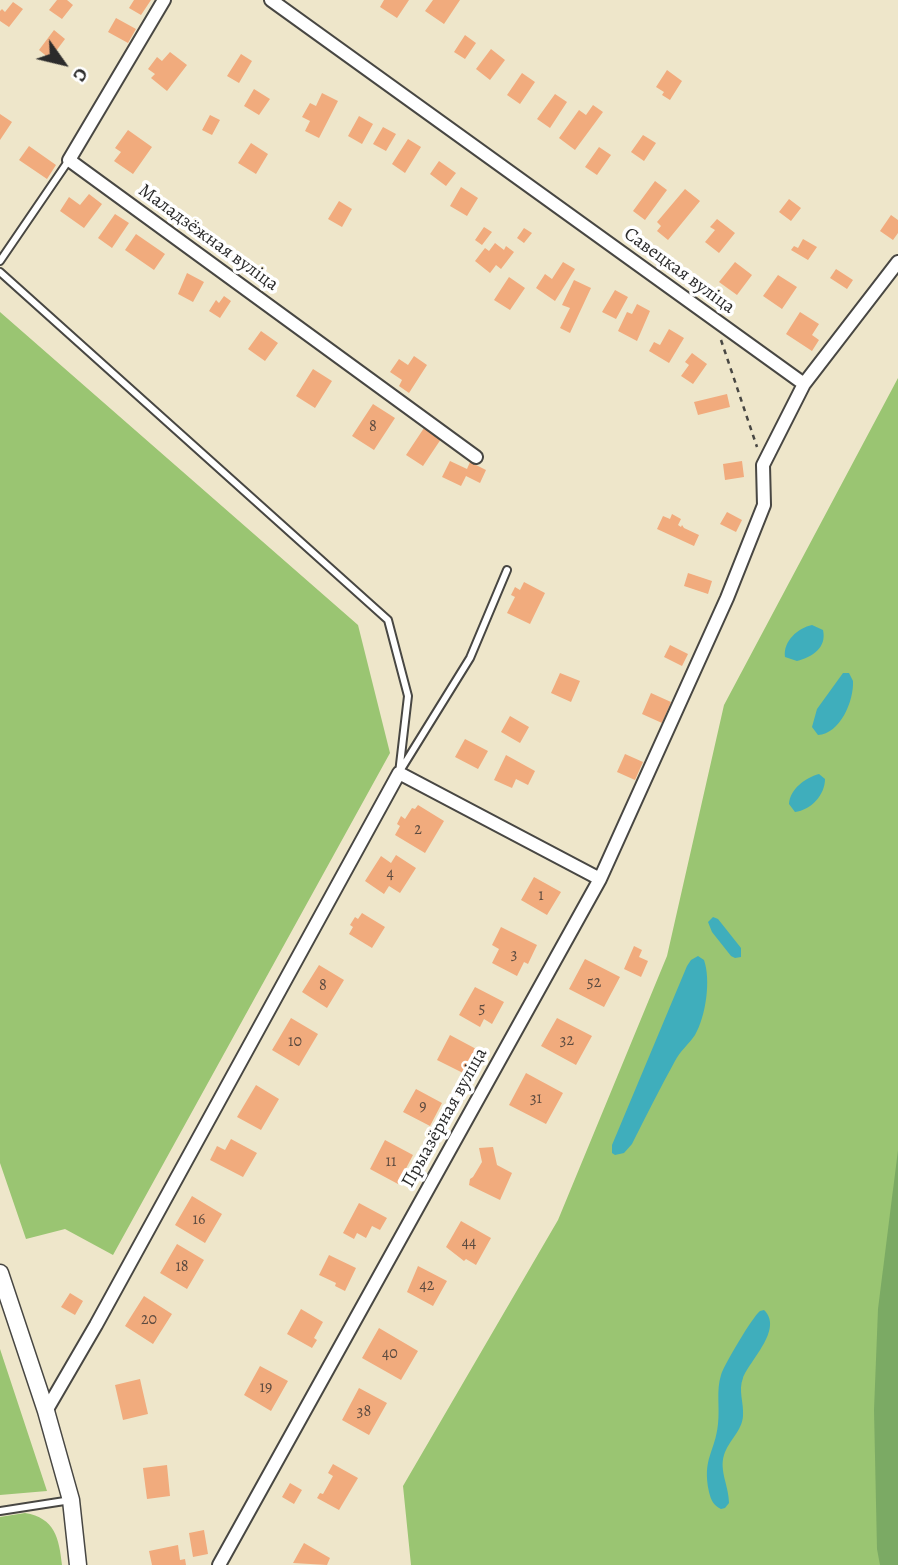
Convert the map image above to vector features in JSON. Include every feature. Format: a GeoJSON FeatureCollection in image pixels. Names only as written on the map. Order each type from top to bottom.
{"type":"FeatureCollection","features":[{"type":"Feature","properties":{"kind":"street"},"geometry":{"type":"LineString","coordinates":[[69,160],[164,0]]}},
{"type":"Feature","properties":{"kind":"street","name":"Савецкая вуліца"},"geometry":{"type":"LineString","coordinates":[[271,0],[804,384]]}},
{"type":"Feature","properties":{"kind":"street","name":"Маладзёжная вуліца"},"geometry":{"type":"LineString","coordinates":[[69,160],[476,457]]}},
{"type":"Feature","properties":{"kind":"street"},"geometry":{"type":"LineString","coordinates":[[763,465],[804,384],[898,262]]}},
{"type":"Feature","properties":{"kind":"street","name":"Прыазёрная вуліца"},"geometry":{"type":"LineString","coordinates":[[219,1565],[600,879],[727,598],[764,506],[763,465]]}},
{"type":"Feature","properties":{"kind":"street"},"geometry":{"type":"LineString","coordinates":[[46,1410],[96,1325],[399,773],[600,879]]}},
{"type":"Feature","properties":{"kind":"street"},"geometry":{"type":"LineString","coordinates":[[0,1273],[46,1410],[71,1500],[78,1565]]}},
{"type":"Feature","properties":{"kind":"lane"},"geometry":{"type":"LineString","coordinates":[[0,261],[69,160]]}},
{"type":"Feature","properties":{"kind":"lane"},"geometry":{"type":"LineString","coordinates":[[0,272],[388,620],[408,696],[399,773]]}},
{"type":"Feature","properties":{"kind":"lane"},"geometry":{"type":"LineString","coordinates":[[399,773],[470,658],[507,570]]}},
{"type":"Feature","properties":{"kind":"lane"},"geometry":{"type":"LineString","coordinates":[[0,1511],[71,1500]]}},
{"type":"Feature","properties":{"kind":"path"},"geometry":{"type":"LineString","coordinates":[[715,321],[763,465]]}},
{"type":"Feature","properties":{"kind":"green space"},"geometry":{"type":"Polygon","coordinates":[[[0,312],[358,625],[390,753],[113,1255],[65,1229],[26,1239],[0,1163],[0,312]]]}},
{"type":"Feature","properties":{"kind":"green space"},"geometry":{"type":"Polygon","coordinates":[[[898,378],[898,1565],[411,1565],[403,1486],[558,1220],[667,956],[724,705],[898,378]]]}},
{"type":"Feature","properties":{"kind":"green space"},"geometry":{"type":"Polygon","coordinates":[[[898,1150],[898,1565],[880,1565],[877,1549],[874,1410],[878,1309],[898,1150]]]}},
{"type":"Feature","properties":{"kind":"green space"},"geometry":{"type":"Polygon","coordinates":[[[0,1349],[47,1491],[0,1495],[0,1349]]]}},
{"type":"Feature","properties":{"kind":"green space"},"geometry":{"type":"Polygon","coordinates":[[[25,1513],[43,1519],[54,1531],[62,1565],[0,1565],[0,1517],[25,1513]]]}},
{"type":"Feature","properties":{"kind":"water"},"geometry":{"type":"Polygon","coordinates":[[[812,625],[823,630],[823,642],[817,651],[797,661],[785,657],[786,646],[792,636],[812,625]]]}},
{"type":"Feature","properties":{"kind":"water"},"geometry":{"type":"Polygon","coordinates":[[[843,673],[849,673],[853,681],[848,707],[833,729],[818,735],[812,727],[817,709],[843,673]]]}},
{"type":"Feature","properties":{"kind":"water"},"geometry":{"type":"Polygon","coordinates":[[[819,774],[825,779],[820,796],[812,805],[795,812],[789,804],[795,789],[819,774]]]}},
{"type":"Feature","properties":{"kind":"water"},"geometry":{"type":"Polygon","coordinates":[[[713,917],[718,919],[741,948],[741,957],[731,956],[712,932],[708,922],[713,917]]]}},
{"type":"Feature","properties":{"kind":"water"},"geometry":{"type":"Polygon","coordinates":[[[698,956],[704,960],[707,977],[706,998],[699,1027],[677,1057],[632,1144],[624,1153],[615,1155],[612,1153],[612,1145],[687,966],[698,956]]]}},
{"type":"Feature","properties":{"kind":"water"},"geometry":{"type":"Polygon","coordinates":[[[764,1310],[770,1326],[763,1345],[743,1378],[742,1421],[723,1461],[729,1503],[721,1509],[714,1504],[711,1497],[707,1471],[718,1424],[721,1375],[745,1331],[756,1315],[764,1310]]]}},
{"type":"Feature","properties":{"kind":"building"},"geometry":{"type":"Polygon","coordinates":[[[57,0],[67,0],[73,5],[62,19],[49,10],[57,0]]]}},
{"type":"Feature","properties":{"kind":"building"},"geometry":{"type":"Polygon","coordinates":[[[134,0],[151,0],[141,15],[129,8],[134,0]]]}},
{"type":"Feature","properties":{"kind":"building"},"geometry":{"type":"Polygon","coordinates":[[[384,0],[409,0],[397,18],[380,7],[384,0]]]}},
{"type":"Feature","properties":{"kind":"building"},"geometry":{"type":"Polygon","coordinates":[[[433,0],[460,0],[444,24],[425,11],[433,0]]]}},
{"type":"Feature","properties":{"kind":"building"},"geometry":{"type":"Polygon","coordinates":[[[13,2],[23,9],[9,27],[0,21],[0,11],[2,9],[5,12],[13,2]]]}},
{"type":"Feature","properties":{"kind":"building"},"geometry":{"type":"Polygon","coordinates":[[[116,18],[136,29],[128,43],[108,32],[116,18]]]}},
{"type":"Feature","properties":{"kind":"building"},"geometry":{"type":"Polygon","coordinates":[[[54,30],[65,39],[50,59],[39,50],[54,30]]]}},
{"type":"Feature","properties":{"kind":"building"},"geometry":{"type":"Polygon","coordinates":[[[465,35],[476,43],[465,59],[454,52],[465,35]]]}},
{"type":"Feature","properties":{"kind":"building"},"geometry":{"type":"Polygon","coordinates":[[[491,49],[505,60],[490,80],[476,69],[491,49]]]}},
{"type":"Feature","properties":{"kind":"building"},"geometry":{"type":"Polygon","coordinates":[[[170,52],[187,65],[167,91],[151,78],[155,74],[148,69],[157,57],[162,61],[170,52]]]}},
{"type":"Feature","properties":{"kind":"building"},"geometry":{"type":"Polygon","coordinates":[[[241,54],[252,61],[239,83],[227,76],[241,54]]]}},
{"type":"Feature","properties":{"kind":"building"},"geometry":{"type":"Polygon","coordinates":[[[667,70],[682,81],[670,100],[656,87],[667,70]]]}},
{"type":"Feature","properties":{"kind":"building"},"geometry":{"type":"Polygon","coordinates":[[[522,73],[535,82],[520,104],[507,95],[522,73]]]}},
{"type":"Feature","properties":{"kind":"building"},"geometry":{"type":"Polygon","coordinates":[[[254,89],[270,99],[259,115],[244,106],[254,89]]]}},
{"type":"Feature","properties":{"kind":"building"},"geometry":{"type":"Polygon","coordinates":[[[322,93],[338,101],[319,138],[305,131],[310,121],[302,117],[310,103],[316,106],[322,93]]]}},
{"type":"Feature","properties":{"kind":"building"},"geometry":{"type":"Polygon","coordinates":[[[555,94],[567,102],[550,128],[537,119],[555,94]]]}},
{"type":"Feature","properties":{"kind":"building"},"geometry":{"type":"Polygon","coordinates":[[[593,105],[603,112],[575,150],[559,138],[579,110],[586,115],[593,105]]]}},
{"type":"Feature","properties":{"kind":"building"},"geometry":{"type":"Polygon","coordinates":[[[0,114],[12,122],[0,140],[0,114]]]}},
{"type":"Feature","properties":{"kind":"building"},"geometry":{"type":"Polygon","coordinates":[[[210,115],[220,120],[212,135],[202,130],[210,115]]]}},
{"type":"Feature","properties":{"kind":"building"},"geometry":{"type":"Polygon","coordinates":[[[359,116],[373,124],[362,144],[348,136],[359,116]]]}},
{"type":"Feature","properties":{"kind":"building"},"geometry":{"type":"Polygon","coordinates":[[[383,127],[396,134],[386,151],[373,144],[383,127]]]}},
{"type":"Feature","properties":{"kind":"building"},"geometry":{"type":"Polygon","coordinates":[[[128,130],[152,147],[133,174],[114,161],[121,152],[115,148],[128,130]]]}},
{"type":"Feature","properties":{"kind":"building"},"geometry":{"type":"Polygon","coordinates":[[[643,135],[656,143],[644,161],[631,152],[643,135]]]}},
{"type":"Feature","properties":{"kind":"building"},"geometry":{"type":"Polygon","coordinates":[[[408,139],[421,147],[405,173],[392,164],[408,139]]]}},
{"type":"Feature","properties":{"kind":"building"},"geometry":{"type":"Polygon","coordinates":[[[251,143],[268,154],[256,174],[238,163],[251,143]]]}},
{"type":"Feature","properties":{"kind":"building"},"geometry":{"type":"Polygon","coordinates":[[[29,146],[56,165],[47,179],[19,160],[29,146]]]}},
{"type":"Feature","properties":{"kind":"building"},"geometry":{"type":"Polygon","coordinates":[[[599,147],[611,155],[597,175],[585,167],[599,147]]]}},
{"type":"Feature","properties":{"kind":"building"},"geometry":{"type":"Polygon","coordinates":[[[439,161],[456,173],[446,186],[430,174],[439,161]]]}},
{"type":"Feature","properties":{"kind":"building"},"geometry":{"type":"Polygon","coordinates":[[[655,181],[667,190],[645,220],[633,211],[655,181]]]}},
{"type":"Feature","properties":{"kind":"building"},"geometry":{"type":"Polygon","coordinates":[[[461,187],[478,198],[467,216],[450,206],[461,187]]]}},
{"type":"Feature","properties":{"kind":"building"},"geometry":{"type":"Polygon","coordinates":[[[685,189],[700,201],[668,240],[657,231],[661,226],[657,222],[685,189]]]}},
{"type":"Feature","properties":{"kind":"building"},"geometry":{"type":"Polygon","coordinates":[[[89,194],[102,204],[84,228],[60,211],[69,197],[80,205],[89,194]]]}},
{"type":"Feature","properties":{"kind":"building"},"geometry":{"type":"Polygon","coordinates":[[[789,199],[801,208],[791,221],[779,212],[789,199]]]}},
{"type":"Feature","properties":{"kind":"building"},"geometry":{"type":"Polygon","coordinates":[[[339,201],[352,209],[342,227],[328,219],[339,201]]]}},
{"type":"Feature","properties":{"kind":"building"},"geometry":{"type":"Polygon","coordinates":[[[115,214],[129,223],[112,248],[98,238],[115,214]]]}},
{"type":"Feature","properties":{"kind":"building"},"geometry":{"type":"Polygon","coordinates":[[[891,215],[898,220],[898,233],[893,240],[880,231],[891,215]]]}},
{"type":"Feature","properties":{"kind":"building"},"geometry":{"type":"Polygon","coordinates":[[[717,219],[735,233],[719,253],[705,242],[715,230],[710,227],[717,219]]]}},
{"type":"Feature","properties":{"kind":"building"},"geometry":{"type":"Polygon","coordinates":[[[484,227],[492,232],[482,245],[475,240],[484,227]]]}},
{"type":"Feature","properties":{"kind":"building"},"geometry":{"type":"Polygon","coordinates":[[[524,228],[532,233],[524,243],[517,238],[524,228]]]}},
{"type":"Feature","properties":{"kind":"building"},"geometry":{"type":"Polygon","coordinates":[[[136,234],[165,254],[154,270],[125,250],[136,234]]]}},
{"type":"Feature","properties":{"kind":"building"},"geometry":{"type":"Polygon","coordinates":[[[803,239],[817,247],[808,260],[791,250],[794,246],[798,248],[803,239]]]}},
{"type":"Feature","properties":{"kind":"building"},"geometry":{"type":"Polygon","coordinates":[[[495,243],[504,250],[506,246],[514,252],[501,269],[496,265],[490,273],[475,261],[485,248],[489,251],[495,243]]]}},
{"type":"Feature","properties":{"kind":"building"},"geometry":{"type":"Polygon","coordinates":[[[563,262],[575,269],[555,301],[536,288],[545,274],[552,279],[563,262]]]}},
{"type":"Feature","properties":{"kind":"building"},"geometry":{"type":"Polygon","coordinates":[[[735,262],[752,275],[737,295],[719,282],[735,262]]]}},
{"type":"Feature","properties":{"kind":"building"},"geometry":{"type":"Polygon","coordinates":[[[836,269],[853,280],[847,289],[830,278],[836,269]]]}},
{"type":"Feature","properties":{"kind":"building"},"geometry":{"type":"Polygon","coordinates":[[[187,273],[204,282],[193,302],[178,294],[187,273]]]}},
{"type":"Feature","properties":{"kind":"building"},"geometry":{"type":"Polygon","coordinates":[[[778,275],[797,287],[782,309],[763,296],[778,275]]]}},
{"type":"Feature","properties":{"kind":"building"},"geometry":{"type":"Polygon","coordinates":[[[509,277],[525,288],[510,310],[494,300],[509,277]]]}},
{"type":"Feature","properties":{"kind":"building"},"geometry":{"type":"Polygon","coordinates":[[[574,280],[591,288],[570,333],[560,328],[570,308],[562,305],[574,280]]]}},
{"type":"Feature","properties":{"kind":"building"},"geometry":{"type":"Polygon","coordinates":[[[615,290],[628,297],[616,319],[602,312],[615,290]]]}},
{"type":"Feature","properties":{"kind":"building"},"geometry":{"type":"Polygon","coordinates":[[[224,296],[231,301],[220,318],[209,311],[216,300],[219,303],[224,296]]]}},
{"type":"Feature","properties":{"kind":"building"},"geometry":{"type":"Polygon","coordinates":[[[637,304],[650,311],[637,341],[618,331],[627,312],[632,314],[637,304]]]}},
{"type":"Feature","properties":{"kind":"building"},"geometry":{"type":"Polygon","coordinates":[[[800,312],[819,324],[812,335],[819,340],[812,351],[786,334],[800,312]]]}},
{"type":"Feature","properties":{"kind":"building"},"geometry":{"type":"Polygon","coordinates":[[[669,329],[684,338],[669,363],[649,351],[654,342],[660,345],[669,329]]]}},
{"type":"Feature","properties":{"kind":"building"},"geometry":{"type":"Polygon","coordinates":[[[261,331],[278,343],[265,361],[248,349],[261,331]]]}},
{"type":"Feature","properties":{"kind":"building"},"geometry":{"type":"Polygon","coordinates":[[[692,353],[707,364],[693,384],[681,376],[689,365],[685,362],[692,353]]]}},
{"type":"Feature","properties":{"kind":"building"},"geometry":{"type":"Polygon","coordinates":[[[414,356],[427,365],[409,393],[399,386],[402,380],[390,372],[399,359],[408,365],[414,356]]]}},
{"type":"Feature","properties":{"kind":"building"},"geometry":{"type":"Polygon","coordinates":[[[313,369],[332,381],[315,408],[296,396],[313,369]]]}},
{"type":"Feature","properties":{"kind":"building"},"geometry":{"type":"Polygon","coordinates":[[[727,394],[730,407],[698,415],[694,402],[727,394]]]}},
{"type":"Feature","properties":{"kind":"building"},"geometry":{"type":"Polygon","coordinates":[[[373,404],[395,418],[374,450],[352,436],[373,404]]]}},
{"type":"Feature","properties":{"kind":"building"},"geometry":{"type":"Polygon","coordinates":[[[424,428],[441,439],[423,466],[406,455],[424,428]]]}},
{"type":"Feature","properties":{"kind":"building"},"geometry":{"type":"Polygon","coordinates":[[[450,461],[467,469],[470,462],[486,470],[480,483],[466,476],[461,486],[442,477],[450,461]]]}},
{"type":"Feature","properties":{"kind":"building"},"geometry":{"type":"Polygon","coordinates":[[[742,461],[744,477],[725,480],[723,464],[742,461]]]}},
{"type":"Feature","properties":{"kind":"building"},"geometry":{"type":"Polygon","coordinates":[[[727,512],[742,520],[736,532],[720,524],[727,512]]]}},
{"type":"Feature","properties":{"kind":"building"},"geometry":{"type":"Polygon","coordinates":[[[672,514],[681,519],[678,525],[699,535],[694,546],[657,529],[663,516],[670,519],[672,514]]]}},
{"type":"Feature","properties":{"kind":"building"},"geometry":{"type":"Polygon","coordinates":[[[688,573],[712,581],[708,594],[684,586],[688,573]]]}},
{"type":"Feature","properties":{"kind":"building"},"geometry":{"type":"Polygon","coordinates":[[[524,582],[545,593],[530,624],[507,613],[515,597],[511,595],[515,587],[520,590],[524,582]]]}},
{"type":"Feature","properties":{"kind":"building"},"geometry":{"type":"Polygon","coordinates":[[[670,645],[688,654],[682,666],[664,657],[670,645]]]}},
{"type":"Feature","properties":{"kind":"building"},"geometry":{"type":"Polygon","coordinates":[[[560,673],[580,681],[571,702],[551,693],[560,673]]]}},
{"type":"Feature","properties":{"kind":"building"},"geometry":{"type":"Polygon","coordinates":[[[651,693],[671,702],[662,723],[642,714],[651,693]]]}},
{"type":"Feature","properties":{"kind":"building"},"geometry":{"type":"Polygon","coordinates":[[[510,716],[529,727],[520,743],[501,732],[510,716]]]}},
{"type":"Feature","properties":{"kind":"building"},"geometry":{"type":"Polygon","coordinates":[[[465,739],[488,751],[478,769],[455,757],[465,739]]]}},
{"type":"Feature","properties":{"kind":"building"},"geometry":{"type":"Polygon","coordinates":[[[625,754],[643,762],[635,780],[617,772],[625,754]]]}},
{"type":"Feature","properties":{"kind":"building"},"geometry":{"type":"Polygon","coordinates":[[[506,755],[535,771],[528,785],[516,779],[512,788],[494,780],[506,755]]]}},
{"type":"Feature","properties":{"kind":"building"},"geometry":{"type":"Polygon","coordinates":[[[418,805],[444,821],[425,853],[395,835],[401,816],[405,819],[412,808],[415,809],[418,805]]]}},
{"type":"Feature","properties":{"kind":"building"},"geometry":{"type":"Polygon","coordinates":[[[396,855],[416,868],[400,893],[389,886],[384,894],[365,881],[381,856],[391,863],[396,855]]]}},
{"type":"Feature","properties":{"kind":"building"},"geometry":{"type":"Polygon","coordinates":[[[534,877],[561,892],[547,915],[521,900],[534,877]]]}},
{"type":"Feature","properties":{"kind":"building"},"geometry":{"type":"Polygon","coordinates":[[[362,913],[385,927],[372,948],[349,934],[353,927],[350,925],[355,917],[358,919],[362,913]]]}},
{"type":"Feature","properties":{"kind":"building"},"geometry":{"type":"Polygon","coordinates":[[[501,927],[537,945],[528,964],[524,962],[517,976],[492,963],[499,949],[492,945],[501,927]]]}},
{"type":"Feature","properties":{"kind":"building"},"geometry":{"type":"Polygon","coordinates":[[[634,946],[642,950],[639,957],[648,961],[641,977],[624,969],[634,946]]]}},
{"type":"Feature","properties":{"kind":"building"},"geometry":{"type":"Polygon","coordinates":[[[585,959],[620,977],[604,1007],[569,989],[585,959]]]}},
{"type":"Feature","properties":{"kind":"building"},"geometry":{"type":"Polygon","coordinates":[[[319,965],[344,980],[327,1008],[302,992],[319,965]]]}},
{"type":"Feature","properties":{"kind":"building"},"geometry":{"type":"Polygon","coordinates":[[[475,987],[504,1002],[492,1024],[484,1019],[480,1027],[459,1015],[475,987]]]}},
{"type":"Feature","properties":{"kind":"building"},"geometry":{"type":"Polygon","coordinates":[[[291,1018],[318,1034],[299,1066],[272,1050],[291,1018]]]}},
{"type":"Feature","properties":{"kind":"building"},"geometry":{"type":"Polygon","coordinates":[[[557,1018],[592,1036],[576,1065],[541,1046],[557,1018]]]}},
{"type":"Feature","properties":{"kind":"building"},"geometry":{"type":"Polygon","coordinates":[[[450,1035],[478,1050],[463,1073],[437,1060],[450,1035]]]}},
{"type":"Feature","properties":{"kind":"building"},"geometry":{"type":"Polygon","coordinates":[[[526,1073],[563,1093],[546,1124],[509,1105],[526,1073]]]}},
{"type":"Feature","properties":{"kind":"building"},"geometry":{"type":"Polygon","coordinates":[[[256,1085],[279,1099],[261,1130],[237,1117],[256,1085]]]}},
{"type":"Feature","properties":{"kind":"building"},"geometry":{"type":"Polygon","coordinates":[[[416,1089],[442,1103],[430,1126],[403,1112],[416,1089]]]}},
{"type":"Feature","properties":{"kind":"building"},"geometry":{"type":"Polygon","coordinates":[[[231,1139],[257,1153],[243,1177],[210,1160],[217,1146],[225,1150],[231,1139]]]}},
{"type":"Feature","properties":{"kind":"building"},"geometry":{"type":"Polygon","coordinates":[[[385,1140],[413,1155],[398,1184],[370,1169],[385,1140]]]}},
{"type":"Feature","properties":{"kind":"building"},"geometry":{"type":"Polygon","coordinates":[[[493,1147],[497,1165],[512,1173],[500,1200],[469,1185],[482,1162],[479,1148],[493,1147]]]}},
{"type":"Feature","properties":{"kind":"building"},"geometry":{"type":"Polygon","coordinates":[[[192,1196],[222,1214],[205,1243],[175,1225],[192,1196]]]}},
{"type":"Feature","properties":{"kind":"building"},"geometry":{"type":"Polygon","coordinates":[[[359,1203],[387,1218],[380,1230],[372,1226],[366,1238],[357,1233],[354,1239],[343,1233],[359,1203]]]}},
{"type":"Feature","properties":{"kind":"building"},"geometry":{"type":"Polygon","coordinates":[[[461,1221],[491,1238],[476,1265],[466,1259],[464,1261],[446,1247],[461,1221]]]}},
{"type":"Feature","properties":{"kind":"building"},"geometry":{"type":"Polygon","coordinates":[[[177,1244],[204,1260],[187,1289],[160,1273],[177,1244]]]}},
{"type":"Feature","properties":{"kind":"building"},"geometry":{"type":"Polygon","coordinates":[[[329,1255],[356,1268],[345,1291],[319,1275],[329,1255]]]}},
{"type":"Feature","properties":{"kind":"building"},"geometry":{"type":"Polygon","coordinates":[[[418,1266],[447,1281],[433,1306],[407,1292],[418,1266]]]}},
{"type":"Feature","properties":{"kind":"building"},"geometry":{"type":"Polygon","coordinates":[[[70,1293],[83,1301],[75,1315],[61,1307],[70,1293]]]}},
{"type":"Feature","properties":{"kind":"building"},"geometry":{"type":"Polygon","coordinates":[[[144,1296],[172,1314],[153,1344],[125,1326],[144,1296]]]}},
{"type":"Feature","properties":{"kind":"building"},"geometry":{"type":"Polygon","coordinates":[[[301,1309],[323,1322],[312,1348],[287,1334],[301,1309]]]}},
{"type":"Feature","properties":{"kind":"building"},"geometry":{"type":"Polygon","coordinates":[[[379,1328],[418,1351],[401,1380],[362,1358],[379,1328]]]}},
{"type":"Feature","properties":{"kind":"building"},"geometry":{"type":"Polygon","coordinates":[[[260,1366],[288,1381],[271,1411],[244,1395],[260,1366]]]}},
{"type":"Feature","properties":{"kind":"building"},"geometry":{"type":"Polygon","coordinates":[[[140,1379],[148,1414],[123,1420],[115,1385],[140,1379]]]}},
{"type":"Feature","properties":{"kind":"building"},"geometry":{"type":"Polygon","coordinates":[[[359,1388],[387,1403],[369,1435],[342,1420],[359,1388]]]}},
{"type":"Feature","properties":{"kind":"building"},"geometry":{"type":"Polygon","coordinates":[[[333,1464],[358,1478],[339,1510],[317,1498],[320,1493],[323,1494],[333,1476],[328,1473],[333,1464]]]}},
{"type":"Feature","properties":{"kind":"building"},"geometry":{"type":"Polygon","coordinates":[[[167,1465],[170,1496],[147,1499],[143,1468],[167,1465]]]}},
{"type":"Feature","properties":{"kind":"building"},"geometry":{"type":"Polygon","coordinates":[[[290,1483],[302,1490],[294,1504],[282,1497],[290,1483]]]}},
{"type":"Feature","properties":{"kind":"building"},"geometry":{"type":"Polygon","coordinates":[[[204,1530],[208,1554],[193,1557],[189,1533],[204,1530]]]}},
{"type":"Feature","properties":{"kind":"building"},"geometry":{"type":"Polygon","coordinates":[[[304,1543],[330,1558],[327,1565],[293,1563],[304,1543]]]}},
{"type":"Feature","properties":{"kind":"building"},"geometry":{"type":"Polygon","coordinates":[[[178,1545],[180,1560],[185,1559],[186,1565],[152,1565],[149,1551],[178,1545]]]}}]}
